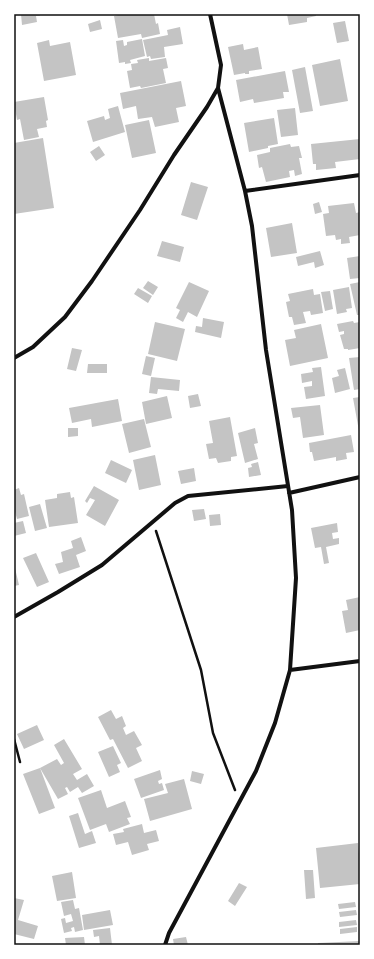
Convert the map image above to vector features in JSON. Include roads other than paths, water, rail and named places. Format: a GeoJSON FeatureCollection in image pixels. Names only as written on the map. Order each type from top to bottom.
{"type":"FeatureCollection","features":[{"type":"Feature","properties":{"kind":"street"},"geometry":{"type":"LineString","coordinates":[[14,358],[33,347],[65,317],[92,282],[218,88],[221,65],[210,14]]}},
{"type":"Feature","properties":{"kind":"street"},"geometry":{"type":"LineString","coordinates":[[165,945],[169,933],[256,771],[275,723],[290,670],[296,578],[292,510],[266,350],[252,226],[246,191],[218,88]]}},
{"type":"Feature","properties":{"kind":"street"},"geometry":{"type":"LineString","coordinates":[[246,191],[360,175]]}},
{"type":"Feature","properties":{"kind":"street"},"geometry":{"type":"LineString","coordinates":[[289,493],[360,477]]}},
{"type":"Feature","properties":{"kind":"street"},"geometry":{"type":"LineString","coordinates":[[14,617],[102,565],[175,503],[188,496],[288,486]]}},
{"type":"Feature","properties":{"kind":"street"},"geometry":{"type":"LineString","coordinates":[[290,670],[360,661]]}}]}
